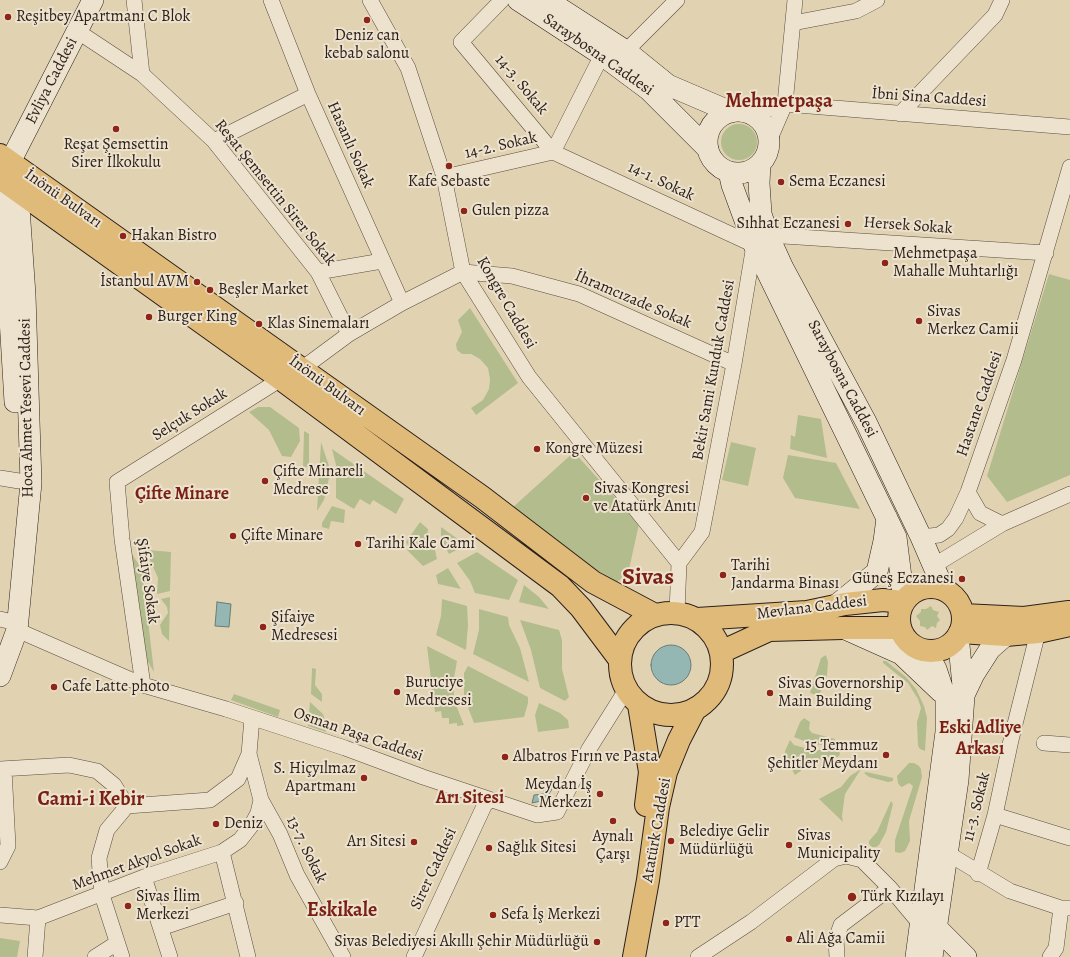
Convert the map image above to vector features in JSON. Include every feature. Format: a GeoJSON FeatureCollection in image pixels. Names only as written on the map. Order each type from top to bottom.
{"type":"FeatureCollection","features":[{"type":"Feature","properties":{"kind":"main road","name":"İnönü Bulvarı"},"geometry":{"type":"LineString","coordinates":[[4,169],[302,368],[482,497],[593,582],[655,614]]}},
{"type":"Feature","properties":{"kind":"main road","name":"İnönü Bulvarı"},"geometry":{"type":"LineString","coordinates":[[4,169],[281,379],[560,586],[581,608],[620,660]]}},
{"type":"Feature","properties":{"kind":"main road"},"geometry":{"type":"LineString","coordinates":[[932,587],[944,590],[956,599],[960,605],[960,627],[946,647],[938,650],[926,651],[910,643],[900,628],[899,614],[904,602],[911,594],[921,588],[932,587]]}},
{"type":"Feature","properties":{"kind":"main road","name":"Mevlana Caddesi"},"geometry":{"type":"LineString","coordinates":[[697,619],[807,612],[834,606],[883,600],[904,602]]}},
{"type":"Feature","properties":{"kind":"main road"},"geometry":{"type":"LineString","coordinates":[[677,612],[697,619],[715,637],[721,652],[722,669],[718,685],[709,699],[696,709],[671,716],[655,713],[633,698],[622,680],[620,660],[624,643],[640,622],[655,614],[677,612]]}},
{"type":"Feature","properties":{"kind":"main road"},"geometry":{"type":"LineString","coordinates":[[960,627],[1070,612]]}},
{"type":"Feature","properties":{"kind":"main road"},"geometry":{"type":"LineString","coordinates":[[960,627],[1006,635],[1038,632],[1070,625]]}},
{"type":"Feature","properties":{"kind":"main road","name":"Mevlana Caddesi"},"geometry":{"type":"LineString","coordinates":[[721,652],[769,630],[900,628]]}},
{"type":"Feature","properties":{"kind":"main road","name":"Atatürk Caddesi"},"geometry":{"type":"LineString","coordinates":[[624,957],[632,912],[650,772],[633,698]]}},
{"type":"Feature","properties":{"kind":"main road","name":"Atatürk Caddesi"},"geometry":{"type":"LineString","coordinates":[[634,957],[648,880],[658,807],[666,772],[679,740],[696,709]]}},
{"type":"Feature","properties":{"kind":"street","name":"Evliya Caddesi"},"geometry":{"type":"LineString","coordinates":[[4,169],[77,0]]}},
{"type":"Feature","properties":{"kind":"street","name":"Evliya Caddesi"},"geometry":{"type":"LineString","coordinates":[[4,169],[93,0]]}},
{"type":"Feature","properties":{"kind":"street"},"geometry":{"type":"LineString","coordinates":[[134,0],[142,74]]}},
{"type":"Feature","properties":{"kind":"street","name":"Hasanlı Sokak"},"geometry":{"type":"LineString","coordinates":[[271,0],[308,94],[402,303]]}},
{"type":"Feature","properties":{"kind":"street","name":"Kongre Caddesi"},"geometry":{"type":"LineString","coordinates":[[370,0],[408,68],[444,177],[463,272],[528,377],[679,563]]}},
{"type":"Feature","properties":{"kind":"street","name":"14-3. Sokak"},"geometry":{"type":"LineString","coordinates":[[502,0],[461,42],[553,152]]}},
{"type":"Feature","properties":{"kind":"street","name":"Saraybosna Caddesi"},"geometry":{"type":"LineString","coordinates":[[518,0],[602,55],[650,90],[708,149]]}},
{"type":"Feature","properties":{"kind":"street","name":"Saraybosna Caddesi"},"geometry":{"type":"LineString","coordinates":[[547,0],[626,51],[668,85],[730,112]]}},
{"type":"Feature","properties":{"kind":"street"},"geometry":{"type":"LineString","coordinates":[[626,51],[677,0]]}},
{"type":"Feature","properties":{"kind":"street"},"geometry":{"type":"LineString","coordinates":[[769,142],[765,127],[752,115],[741,111],[730,112],[719,118],[712,126],[708,137],[708,149],[714,162],[729,172],[746,172],[760,164],[767,153],[769,142],[785,104],[795,0]]}},
{"type":"Feature","properties":{"kind":"street"},"geometry":{"type":"LineString","coordinates":[[793,23],[856,11],[877,0]]}},
{"type":"Feature","properties":{"kind":"street"},"geometry":{"type":"LineString","coordinates":[[900,114],[995,14],[1002,0]]}},
{"type":"Feature","properties":{"kind":"street","name":"Reşat Şemsettin Sirer Sokak"},"geometry":{"type":"LineString","coordinates":[[77,31],[142,74],[214,141],[318,272],[349,334]]}},
{"type":"Feature","properties":{"kind":"street","name":"14-2. Sokak"},"geometry":{"type":"LineString","coordinates":[[444,177],[553,152],[602,55]]}},
{"type":"Feature","properties":{"kind":"street"},"geometry":{"type":"LineString","coordinates":[[214,141],[308,94]]}},
{"type":"Feature","properties":{"kind":"street"},"geometry":{"type":"LineString","coordinates":[[752,115],[785,104]]}},
{"type":"Feature","properties":{"kind":"street","name":"İbni Sina Caddesi"},"geometry":{"type":"LineString","coordinates":[[785,104],[1070,127]]}},
{"type":"Feature","properties":{"kind":"street","name":"14-1. Sokak"},"geometry":{"type":"LineString","coordinates":[[553,152],[761,240]]}},
{"type":"Feature","properties":{"kind":"street","name":"Saraybosna Caddesi"},"geometry":{"type":"LineString","coordinates":[[760,164],[759,183],[761,240],[783,268],[866,422],[921,536],[944,590]]}},
{"type":"Feature","properties":{"kind":"street","name":"Hastane Caddesi"},"geometry":{"type":"LineString","coordinates":[[921,536],[939,535],[948,529],[956,518],[968,492],[1014,360],[1070,167]]}},
{"type":"Feature","properties":{"kind":"street","name":"Hoca Ahmet Yesevi Caddesi"},"geometry":{"type":"LineString","coordinates":[[0,644],[8,623],[10,480],[6,352],[4,169]]}},
{"type":"Feature","properties":{"kind":"street","name":"Hoca Ahmet Yesevi Caddesi"},"geometry":{"type":"LineString","coordinates":[[0,676],[31,483],[27,331],[4,169]]}},
{"type":"Feature","properties":{"kind":"street","name":"Saraybosna Caddesi"},"geometry":{"type":"LineString","coordinates":[[729,172],[732,185],[761,240],[896,537],[904,602]]}},
{"type":"Feature","properties":{"kind":"street","name":"Hersek Sokak"},"geometry":{"type":"LineString","coordinates":[[761,240],[1046,253]]}},
{"type":"Feature","properties":{"kind":"street","name":"Bekir Sami Kunduk Caddesi"},"geometry":{"type":"LineString","coordinates":[[679,563],[702,532],[734,364],[761,240]]}},
{"type":"Feature","properties":{"kind":"street"},"geometry":{"type":"LineString","coordinates":[[318,272],[382,261]]}},
{"type":"Feature","properties":{"kind":"street"},"geometry":{"type":"LineString","coordinates":[[302,368],[349,334],[402,303],[463,272]]}},
{"type":"Feature","properties":{"kind":"street","name":"İhramcızade Sokak"},"geometry":{"type":"LineString","coordinates":[[463,272],[512,276],[579,294],[734,364]]}},
{"type":"Feature","properties":{"kind":"street","name":"Selçuk Sokak"},"geometry":{"type":"LineString","coordinates":[[117,482],[281,379]]}},
{"type":"Feature","properties":{"kind":"street","name":"Şifaiye Sokak"},"geometry":{"type":"LineString","coordinates":[[117,482],[122,539],[143,685]]}},
{"type":"Feature","properties":{"kind":"street"},"geometry":{"type":"LineString","coordinates":[[968,492],[980,513],[1002,524]]}},
{"type":"Feature","properties":{"kind":"street"},"geometry":{"type":"LineString","coordinates":[[933,566],[1002,524],[1070,494]]}},
{"type":"Feature","properties":{"kind":"street"},"geometry":{"type":"LineString","coordinates":[[834,606],[877,572],[884,541],[887,517]]}},
{"type":"Feature","properties":{"kind":"street"},"geometry":{"type":"LineString","coordinates":[[677,612],[679,563]]}},
{"type":"Feature","properties":{"kind":"street","name":"Osman Paşa Caddesi"},"geometry":{"type":"LineString","coordinates":[[8,623],[143,685],[345,748],[537,815],[557,812],[589,749],[633,698]]}},
{"type":"Feature","properties":{"kind":"street"},"geometry":{"type":"LineString","coordinates":[[932,957],[929,927],[924,904],[946,732],[954,695],[960,627]]}},
{"type":"Feature","properties":{"kind":"street"},"geometry":{"type":"LineString","coordinates":[[843,628],[901,654],[954,695]]}},
{"type":"Feature","properties":{"kind":"street","name":"11-3. Sokak"},"geometry":{"type":"LineString","coordinates":[[978,874],[995,816],[1011,740],[1038,632]]}},
{"type":"Feature","properties":{"kind":"street"},"geometry":{"type":"LineString","coordinates":[[954,695],[974,674],[990,649],[1006,635]]}},
{"type":"Feature","properties":{"kind":"street"},"geometry":{"type":"LineString","coordinates":[[916,957],[929,927],[947,854],[958,780],[954,695],[936,669],[926,651]]}},
{"type":"Feature","properties":{"kind":"street"},"geometry":{"type":"LineString","coordinates":[[122,957],[102,895],[99,858],[107,830],[127,806],[210,800],[238,779],[249,754],[252,718]]}},
{"type":"Feature","properties":{"kind":"street"},"geometry":{"type":"LineString","coordinates":[[1044,743],[1070,745]]}},
{"type":"Feature","properties":{"kind":"street","name":"13-7. Sokak"},"geometry":{"type":"LineString","coordinates":[[249,754],[261,800],[280,834],[297,875],[340,956]]}},
{"type":"Feature","properties":{"kind":"street"},"geometry":{"type":"LineString","coordinates":[[0,862],[8,846],[2,769],[69,765],[97,771],[114,785],[127,806]]}},
{"type":"Feature","properties":{"kind":"street","name":"Mehmet Akyol Sokak"},"geometry":{"type":"LineString","coordinates":[[0,915],[38,918],[102,895],[144,877],[222,852],[240,840],[251,826],[258,813],[261,800]]}},
{"type":"Feature","properties":{"kind":"street","name":"Sirer Caddesi"},"geometry":{"type":"LineString","coordinates":[[414,957],[485,804],[491,800]]}},
{"type":"Feature","properties":{"kind":"street"},"geometry":{"type":"LineString","coordinates":[[995,816],[1070,838]]}},
{"type":"Feature","properties":{"kind":"street"},"geometry":{"type":"LineString","coordinates":[[222,852],[236,903],[248,957]]}},
{"type":"Feature","properties":{"kind":"street"},"geometry":{"type":"LineString","coordinates":[[947,854],[1010,892],[1066,908],[1056,948],[1050,957]]}},
{"type":"Feature","properties":{"kind":"street"},"geometry":{"type":"LineString","coordinates":[[698,957],[750,922],[834,859],[846,856],[862,860],[929,927],[966,957]]}},
{"type":"Feature","properties":{"kind":"street"},"geometry":{"type":"LineString","coordinates":[[144,877],[170,957]]}},
{"type":"Feature","properties":{"kind":"street"},"geometry":{"type":"LineString","coordinates":[[890,888],[924,904]]}},
{"type":"Feature","properties":{"kind":"street"},"geometry":{"type":"LineString","coordinates":[[838,957],[836,939],[840,925],[890,888]]}},
{"type":"Feature","properties":{"kind":"street"},"geometry":{"type":"LineString","coordinates":[[161,928],[236,903]]}},
{"type":"Feature","properties":{"kind":"street"},"geometry":{"type":"LineString","coordinates":[[35,957],[38,918]]}},
{"type":"Feature","properties":{"kind":"street"},"geometry":{"type":"LineString","coordinates":[[95,957],[117,943]]}},
{"type":"Feature","properties":{"kind":"green space"},"geometry":{"type":"Polygon","coordinates":[[[743,124],[752,129],[756,135],[756,149],[752,155],[743,160],[735,160],[726,155],[722,149],[721,138],[726,129],[732,125],[743,124]]]}},
{"type":"Feature","properties":{"kind":"green space"},"geometry":{"type":"Polygon","coordinates":[[[1049,274],[1070,280],[1070,475],[1007,502],[987,476],[1049,274]]]}},
{"type":"Feature","properties":{"kind":"green space"},"geometry":{"type":"Polygon","coordinates":[[[470,308],[518,383],[476,415],[471,408],[483,400],[489,389],[490,379],[488,368],[480,359],[471,354],[462,354],[457,350],[456,344],[462,332],[458,320],[470,308]]]}},
{"type":"Feature","properties":{"kind":"green space"},"geometry":{"type":"Polygon","coordinates":[[[258,407],[270,407],[299,428],[300,441],[291,457],[282,456],[269,430],[249,412],[258,407]]]}},
{"type":"Feature","properties":{"kind":"green space"},"geometry":{"type":"Polygon","coordinates":[[[798,415],[821,419],[827,458],[790,449],[791,435],[795,437],[798,415]]]}},
{"type":"Feature","properties":{"kind":"green space"},"geometry":{"type":"Polygon","coordinates":[[[304,431],[309,434],[309,467],[303,467],[304,431]]]}},
{"type":"Feature","properties":{"kind":"green space"},"geometry":{"type":"Polygon","coordinates":[[[321,442],[329,466],[329,478],[324,500],[317,511],[321,442]]]}},
{"type":"Feature","properties":{"kind":"green space"},"geometry":{"type":"Polygon","coordinates":[[[731,442],[756,448],[748,486],[722,480],[731,442]]]}},
{"type":"Feature","properties":{"kind":"green space"},"geometry":{"type":"Polygon","coordinates":[[[332,449],[404,499],[396,514],[373,500],[370,505],[360,499],[354,509],[336,498],[336,465],[332,449]]]}},
{"type":"Feature","properties":{"kind":"green space"},"geometry":{"type":"Polygon","coordinates":[[[574,452],[639,524],[628,574],[617,582],[588,565],[512,508],[574,452]]]}},
{"type":"Feature","properties":{"kind":"green space"},"geometry":{"type":"Polygon","coordinates":[[[788,455],[836,463],[860,509],[795,498],[783,478],[788,455]]]}},
{"type":"Feature","properties":{"kind":"green space"},"geometry":{"type":"Polygon","coordinates":[[[332,506],[345,510],[344,523],[331,521],[329,529],[322,527],[322,523],[332,506]]]}},
{"type":"Feature","properties":{"kind":"green space"},"geometry":{"type":"Polygon","coordinates":[[[420,522],[428,529],[427,537],[431,539],[437,559],[423,566],[407,550],[409,547],[406,542],[420,522]]]}},
{"type":"Feature","properties":{"kind":"green space"},"geometry":{"type":"Polygon","coordinates":[[[441,527],[466,545],[449,554],[441,539],[441,527]]]}},
{"type":"Feature","properties":{"kind":"green space"},"geometry":{"type":"Polygon","coordinates":[[[129,550],[142,569],[154,672],[143,654],[129,550]]]}},
{"type":"Feature","properties":{"kind":"green space"},"geometry":{"type":"Polygon","coordinates":[[[148,550],[171,552],[170,591],[157,594],[158,578],[150,560],[148,550]]]}},
{"type":"Feature","properties":{"kind":"green space"},"geometry":{"type":"Polygon","coordinates":[[[477,552],[518,580],[509,600],[475,593],[470,581],[457,563],[477,552]]]}},
{"type":"Feature","properties":{"kind":"green space"},"geometry":{"type":"Polygon","coordinates":[[[448,568],[461,589],[438,584],[436,575],[448,568]]]}},
{"type":"Feature","properties":{"kind":"green space"},"geometry":{"type":"Polygon","coordinates":[[[524,585],[539,597],[549,609],[519,602],[524,585]]]}},
{"type":"Feature","properties":{"kind":"green space"},"geometry":{"type":"Polygon","coordinates":[[[170,597],[169,641],[162,634],[160,625],[168,613],[167,607],[161,599],[170,597]]]}},
{"type":"Feature","properties":{"kind":"green space"},"geometry":{"type":"Polygon","coordinates":[[[442,599],[467,606],[468,625],[466,650],[436,635],[441,616],[442,599]]]}},
{"type":"Feature","properties":{"kind":"green space"},"geometry":{"type":"Polygon","coordinates":[[[931,606],[933,610],[939,612],[937,616],[940,620],[937,623],[936,628],[932,626],[927,630],[925,627],[920,626],[920,621],[916,616],[921,612],[921,609],[926,609],[931,606]]]}},
{"type":"Feature","properties":{"kind":"green space"},"geometry":{"type":"Polygon","coordinates":[[[479,609],[508,617],[509,625],[520,648],[529,682],[473,654],[479,630],[479,609]]]}},
{"type":"Feature","properties":{"kind":"green space"},"geometry":{"type":"Polygon","coordinates":[[[520,620],[559,630],[562,640],[562,669],[569,697],[565,701],[540,688],[531,650],[520,620]]]}},
{"type":"Feature","properties":{"kind":"green space"},"geometry":{"type":"Polygon","coordinates":[[[427,646],[457,661],[454,678],[454,700],[464,725],[457,726],[457,723],[449,724],[449,718],[442,718],[441,711],[435,712],[427,646]]]}},
{"type":"Feature","properties":{"kind":"green space"},"geometry":{"type":"Polygon","coordinates":[[[826,655],[828,662],[827,675],[819,696],[810,693],[821,658],[826,655]]]}},
{"type":"Feature","properties":{"kind":"green space"},"geometry":{"type":"Polygon","coordinates":[[[883,661],[886,661],[906,677],[916,689],[924,706],[927,718],[925,751],[920,749],[918,746],[917,722],[921,708],[918,699],[908,683],[883,663],[883,661]]]}},
{"type":"Feature","properties":{"kind":"green space"},"geometry":{"type":"Polygon","coordinates":[[[468,666],[528,697],[524,717],[474,723],[464,697],[464,673],[468,666]]]}},
{"type":"Feature","properties":{"kind":"green space"},"geometry":{"type":"Polygon","coordinates":[[[312,668],[316,669],[315,685],[322,694],[322,702],[311,694],[312,668]]]}},
{"type":"Feature","properties":{"kind":"green space"},"geometry":{"type":"Polygon","coordinates":[[[234,694],[280,710],[278,717],[231,700],[234,694]]]}},
{"type":"Feature","properties":{"kind":"green space"},"geometry":{"type":"Polygon","coordinates":[[[310,702],[323,714],[326,732],[308,726],[310,702]]]}},
{"type":"Feature","properties":{"kind":"green space"},"geometry":{"type":"Polygon","coordinates":[[[539,703],[560,713],[568,720],[569,728],[538,732],[535,715],[539,703]]]}},
{"type":"Feature","properties":{"kind":"green space"},"geometry":{"type":"Polygon","coordinates":[[[804,718],[810,722],[809,729],[812,733],[835,739],[835,744],[814,745],[794,737],[800,722],[804,718]]]}},
{"type":"Feature","properties":{"kind":"green space"},"geometry":{"type":"Polygon","coordinates":[[[790,740],[794,745],[812,750],[828,750],[837,748],[839,749],[840,754],[838,757],[829,757],[815,761],[795,775],[785,758],[785,751],[790,740]]]}},
{"type":"Feature","properties":{"kind":"green space"},"geometry":{"type":"Polygon","coordinates":[[[909,763],[914,763],[919,766],[922,777],[909,821],[910,841],[905,851],[900,853],[895,852],[895,840],[913,786],[909,783],[902,787],[900,786],[897,776],[909,763]]]}},
{"type":"Feature","properties":{"kind":"green space"},"geometry":{"type":"Polygon","coordinates":[[[861,769],[845,794],[842,816],[843,822],[819,799],[841,787],[850,776],[861,769]]]}},
{"type":"Feature","properties":{"kind":"green space"},"geometry":{"type":"Polygon","coordinates":[[[866,772],[893,778],[893,781],[888,782],[869,777],[864,773],[866,772]]]}},
{"type":"Feature","properties":{"kind":"green space"},"geometry":{"type":"Polygon","coordinates":[[[891,801],[893,804],[886,832],[879,845],[872,847],[869,844],[869,841],[877,832],[891,801]]]}},
{"type":"Feature","properties":{"kind":"green space"},"geometry":{"type":"Polygon","coordinates":[[[0,938],[20,941],[17,957],[0,957],[0,938]]]}},
{"type":"Feature","properties":{"kind":"water"},"geometry":{"type":"Polygon","coordinates":[[[217,602],[231,604],[229,627],[215,626],[217,602]]]}},
{"type":"Feature","properties":{"kind":"water"},"geometry":{"type":"Polygon","coordinates":[[[675,645],[682,648],[688,654],[691,665],[690,673],[682,682],[675,685],[667,685],[660,682],[652,673],[651,661],[654,654],[663,646],[675,645]]]}},
{"type":"Feature","properties":{"kind":"water"},"geometry":{"type":"Polygon","coordinates":[[[558,780],[545,800],[532,803],[534,795],[544,794],[543,782],[558,780]]]}},
{"type":"Feature","properties":{"kind":"place","name":"Reşitbey Apartmanı C Blok"},"geometry":{"type":"Point","coordinates":[8,17]}},
{"type":"Feature","properties":{"kind":"place","name":"Deniz can kebab salonu"},"geometry":{"type":"Point","coordinates":[367,20]}},
{"type":"Feature","properties":{"kind":"place","name":"Reşat Şemsettin Sirer İlkokulu"},"geometry":{"type":"Point","coordinates":[116,129]}},
{"type":"Feature","properties":{"kind":"place","name":"Kafe Sebaste"},"geometry":{"type":"Point","coordinates":[449,166]}},
{"type":"Feature","properties":{"kind":"place","name":"Sema Eczanesi"},"geometry":{"type":"Point","coordinates":[781,182]}},
{"type":"Feature","properties":{"kind":"place","name":"Gulen pizza"},"geometry":{"type":"Point","coordinates":[464,211]}},
{"type":"Feature","properties":{"kind":"place","name":"Sıhhat Eczanesi"},"geometry":{"type":"Point","coordinates":[848,224]}},
{"type":"Feature","properties":{"kind":"place","name":"Hakan Bistro"},"geometry":{"type":"Point","coordinates":[123,236]}},
{"type":"Feature","properties":{"kind":"place","name":"Mehmetpaşa Mahalle Muhtarlığı"},"geometry":{"type":"Point","coordinates":[885,263]}},
{"type":"Feature","properties":{"kind":"place","name":"İstanbul AVM"},"geometry":{"type":"Point","coordinates":[197,282]}},
{"type":"Feature","properties":{"kind":"place","name":"Beşler Market"},"geometry":{"type":"Point","coordinates":[210,290]}},
{"type":"Feature","properties":{"kind":"place","name":"Burger King"},"geometry":{"type":"Point","coordinates":[149,317]}},
{"type":"Feature","properties":{"kind":"place","name":"Sivas Merkez Camii"},"geometry":{"type":"Point","coordinates":[919,321]}},
{"type":"Feature","properties":{"kind":"place","name":"Klas Sinemaları"},"geometry":{"type":"Point","coordinates":[259,324]}},
{"type":"Feature","properties":{"kind":"place","name":"Kongre Müzesi"},"geometry":{"type":"Point","coordinates":[537,449]}},
{"type":"Feature","properties":{"kind":"place","name":"Çifte Minareli Medrese"},"geometry":{"type":"Point","coordinates":[265,481]}},
{"type":"Feature","properties":{"kind":"place","name":"Sivas Kongresi ve Atatürk Anıtı"},"geometry":{"type":"Point","coordinates":[586,498]}},
{"type":"Feature","properties":{"kind":"place","name":"Çifte Minare"},"geometry":{"type":"Point","coordinates":[233,536]}},
{"type":"Feature","properties":{"kind":"place","name":"Tarihi Kale Cami"},"geometry":{"type":"Point","coordinates":[358,544]}},
{"type":"Feature","properties":{"kind":"place","name":"Tarihi Jandarma Binası"},"geometry":{"type":"Point","coordinates":[723,575]}},
{"type":"Feature","properties":{"kind":"place","name":"Güneş Eczanesi"},"geometry":{"type":"Point","coordinates":[962,579]}},
{"type":"Feature","properties":{"kind":"place","name":"Şifaiye Medresesi"},"geometry":{"type":"Point","coordinates":[263,627]}},
{"type":"Feature","properties":{"kind":"place","name":"Cafe Latte photo"},"geometry":{"type":"Point","coordinates":[54,687]}},
{"type":"Feature","properties":{"kind":"place","name":"Buruciye Medresesi"},"geometry":{"type":"Point","coordinates":[397,692]}},
{"type":"Feature","properties":{"kind":"place","name":"Sivas Governorship Main Building"},"geometry":{"type":"Point","coordinates":[770,693]}},
{"type":"Feature","properties":{"kind":"place","name":"15 Temmuz Şehitler Meydanı"},"geometry":{"type":"Point","coordinates":[886,755]}},
{"type":"Feature","properties":{"kind":"place","name":"Albatros Fırın ve Pasta"},"geometry":{"type":"Point","coordinates":[505,757]}},
{"type":"Feature","properties":{"kind":"place","name":"S. Hiçyılmaz Apartmanı"},"geometry":{"type":"Point","coordinates":[364,778]}},
{"type":"Feature","properties":{"kind":"place","name":"Meydan İş Merkezi"},"geometry":{"type":"Point","coordinates":[600,794]}},
{"type":"Feature","properties":{"kind":"place","name":"Aynalı Çarşı"},"geometry":{"type":"Point","coordinates":[613,821]}},
{"type":"Feature","properties":{"kind":"place","name":"Deniz"},"geometry":{"type":"Point","coordinates":[216,824]}},
{"type":"Feature","properties":{"kind":"place","name":"Belediye Gelir Müdürlüğü"},"geometry":{"type":"Point","coordinates":[671,841]}},
{"type":"Feature","properties":{"kind":"place","name":"Arı Sitesi"},"geometry":{"type":"Point","coordinates":[414,842]}},
{"type":"Feature","properties":{"kind":"place","name":"Sivas Municipality"},"geometry":{"type":"Point","coordinates":[789,845]}},
{"type":"Feature","properties":{"kind":"place","name":"Sağlık Sitesi"},"geometry":{"type":"Point","coordinates":[489,848]}},
{"type":"Feature","properties":{"kind":"place","name":"Türk Kızılayı"},"geometry":{"type":"Point","coordinates":[852,897]}},
{"type":"Feature","properties":{"kind":"place","name":"Sivas İlim Merkezi"},"geometry":{"type":"Point","coordinates":[128,906]}},
{"type":"Feature","properties":{"kind":"place","name":"Sefa İş Merkezi"},"geometry":{"type":"Point","coordinates":[493,915]}},
{"type":"Feature","properties":{"kind":"place","name":"PTT"},"geometry":{"type":"Point","coordinates":[666,923]}},
{"type":"Feature","properties":{"kind":"place","name":"Ali Ağa Camii"},"geometry":{"type":"Point","coordinates":[789,939]}},
{"type":"Feature","properties":{"kind":"place","name":"Sivas Belediyesi Akıllı Şehir Müdürlüğü"},"geometry":{"type":"Point","coordinates":[597,942]}},
{"type":"Feature","properties":{"kind":"district","name":"Mehmetpaşa"},"geometry":{"type":"Point","coordinates":[779,102]}},
{"type":"Feature","properties":{"kind":"district","name":"Çifte Minare"},"geometry":{"type":"Point","coordinates":[182,495]}},
{"type":"Feature","properties":{"kind":"district","name":"Sivas"},"geometry":{"type":"Point","coordinates":[648,578]}},
{"type":"Feature","properties":{"kind":"district","name":"Eski Adliye Arkası"},"geometry":{"type":"Point","coordinates":[980,739]}},
{"type":"Feature","properties":{"kind":"district","name":"Arı Sitesi"},"geometry":{"type":"Point","coordinates":[470,799]}},
{"type":"Feature","properties":{"kind":"district","name":"Cami-i Kebir"},"geometry":{"type":"Point","coordinates":[91,800]}},
{"type":"Feature","properties":{"kind":"district","name":"Eskikale"},"geometry":{"type":"Point","coordinates":[342,911]}}]}
